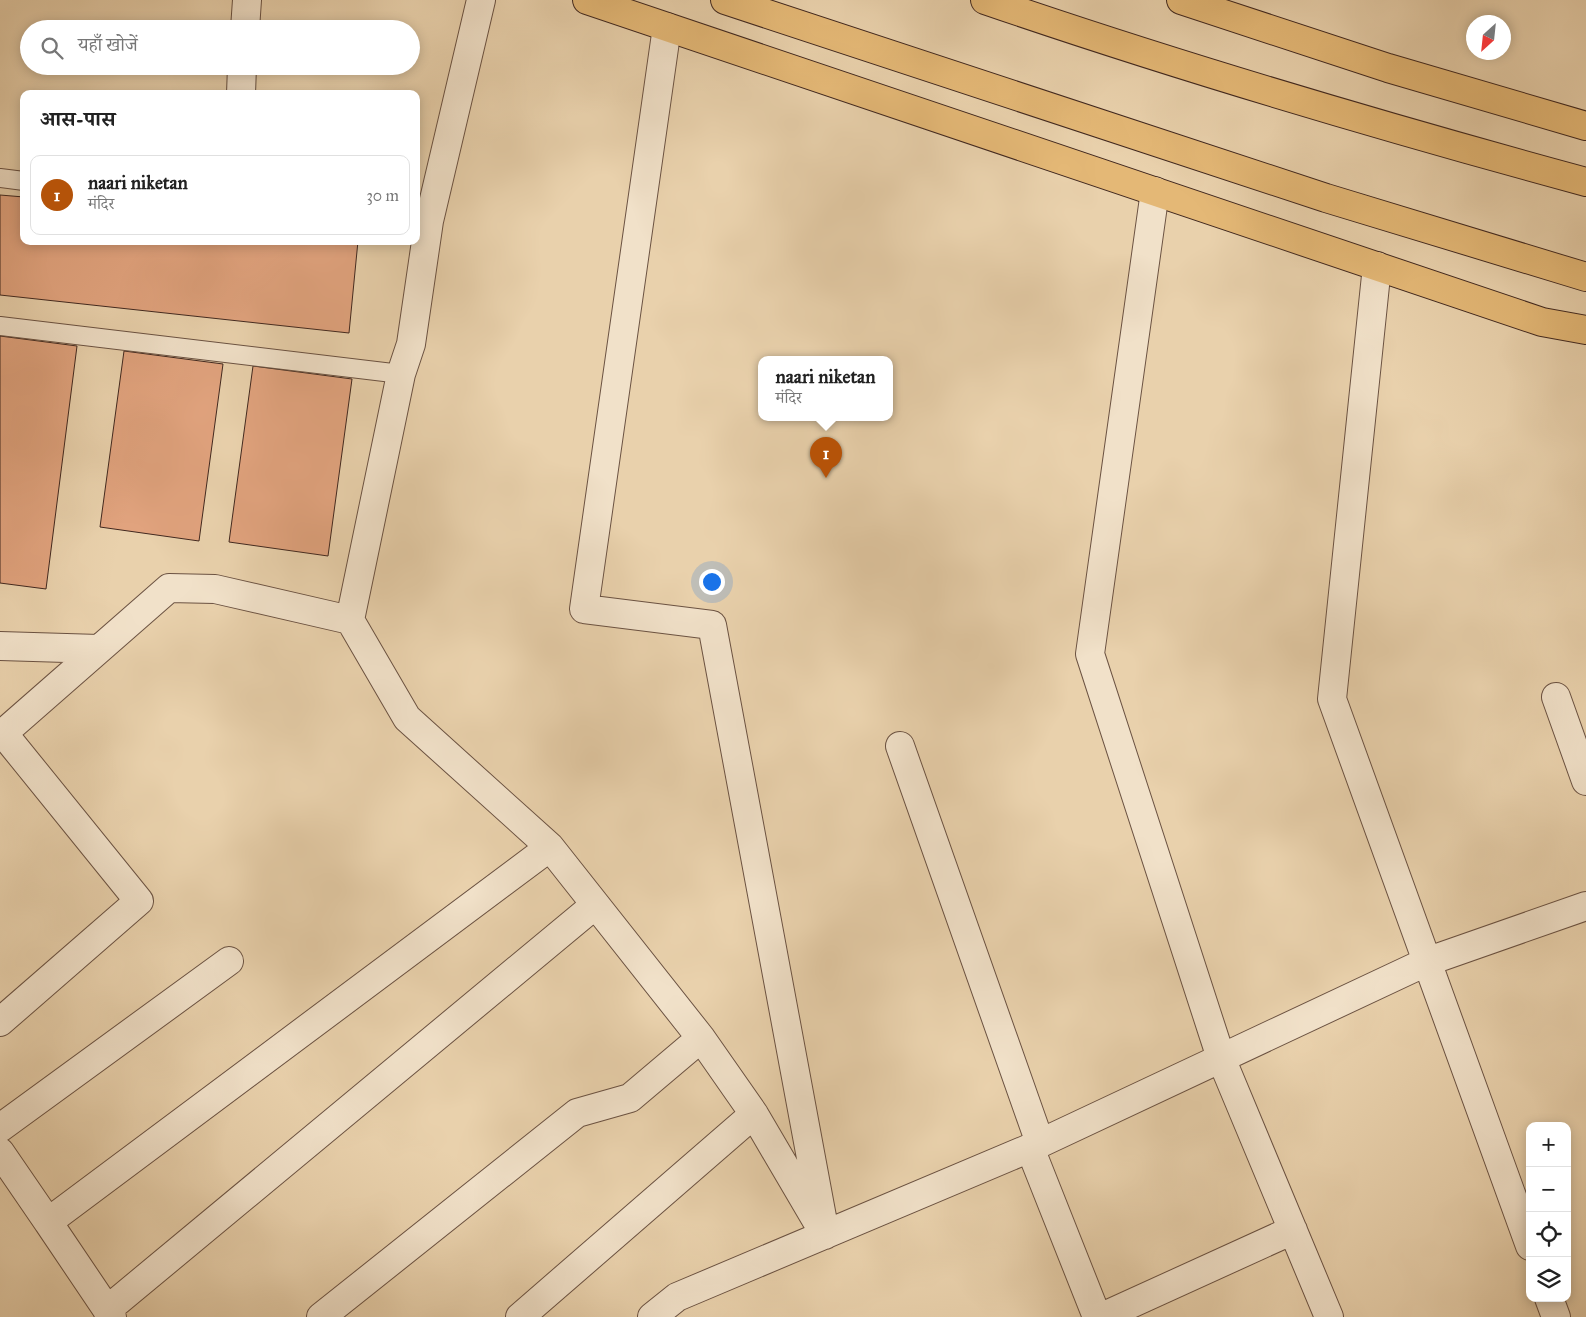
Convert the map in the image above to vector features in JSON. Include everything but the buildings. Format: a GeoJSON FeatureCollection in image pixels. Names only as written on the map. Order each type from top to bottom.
{"type":"FeatureCollection","features":[{"type":"Feature","properties":{"kind":"main road"},"geometry":{"type":"LineString","coordinates":[[587,0],[1542,322],[1586,330]]}},
{"type":"Feature","properties":{"kind":"main road"},"geometry":{"type":"LineString","coordinates":[[725,0],[1326,198],[1586,277]]}},
{"type":"Feature","properties":{"kind":"main road"},"geometry":{"type":"LineString","coordinates":[[985,0],[1103,40],[1443,143],[1586,182]]}},
{"type":"Feature","properties":{"kind":"main road"},"geometry":{"type":"LineString","coordinates":[[1181,0],[1388,68],[1586,126]]}},
{"type":"Feature","properties":{"kind":"street"},"geometry":{"type":"LineString","coordinates":[[246,20],[247,0]]}},
{"type":"Feature","properties":{"kind":"street"},"geometry":{"type":"LineString","coordinates":[[481,0],[423,220],[411,344],[401,374],[350,620],[408,718],[550,847],[701,1038],[754,1114],[825,1235]]}},
{"type":"Feature","properties":{"kind":"street"},"geometry":{"type":"LineString","coordinates":[[666,27],[584,609],[712,625],[825,1235]]}},
{"type":"Feature","properties":{"kind":"street"},"geometry":{"type":"LineString","coordinates":[[240,90],[241,75]]}},
{"type":"Feature","properties":{"kind":"street"},"geometry":{"type":"LineString","coordinates":[[1155,191],[1090,654],[1222,1058],[1329,1317]]}},
{"type":"Feature","properties":{"kind":"street"},"geometry":{"type":"LineString","coordinates":[[1377,266],[1332,699],[1526,1235]]}},
{"type":"Feature","properties":{"kind":"street"},"geometry":{"type":"LineString","coordinates":[[0,1022],[139,901],[2,734],[169,588],[215,589],[350,620]]}},
{"type":"Feature","properties":{"kind":"street"},"geometry":{"type":"LineString","coordinates":[[0,646],[100,649]]}},
{"type":"Feature","properties":{"kind":"street"},"geometry":{"type":"LineString","coordinates":[[1556,697],[1586,781]]}},
{"type":"Feature","properties":{"kind":"street"},"geometry":{"type":"LineString","coordinates":[[900,746],[1035,1145],[1097,1317]]}},
{"type":"Feature","properties":{"kind":"street"},"geometry":{"type":"LineString","coordinates":[[48,1222],[550,847]]}},
{"type":"Feature","properties":{"kind":"street"},"geometry":{"type":"LineString","coordinates":[[0,1152],[110,1314],[595,905]]}},
{"type":"Feature","properties":{"kind":"street"},"geometry":{"type":"LineString","coordinates":[[652,1317],[677,1297],[1035,1145],[1426,962],[1586,906]]}},
{"type":"Feature","properties":{"kind":"street"},"geometry":{"type":"LineString","coordinates":[[0,1128],[229,961]]}},
{"type":"Feature","properties":{"kind":"street"},"geometry":{"type":"LineString","coordinates":[[321,1317],[577,1113],[630,1098],[701,1038]]}},
{"type":"Feature","properties":{"kind":"street"},"geometry":{"type":"LineString","coordinates":[[520,1317],[754,1114]]}},
{"type":"Feature","properties":{"kind":"street"},"geometry":{"type":"LineString","coordinates":[[1102,1317],[1293,1230]]}},
{"type":"Feature","properties":{"kind":"street"},"geometry":{"type":"LineString","coordinates":[[1550,1302],[1556,1317]]}},
{"type":"Feature","properties":{"kind":"lane"},"geometry":{"type":"LineString","coordinates":[[0,178],[20,180]]}},
{"type":"Feature","properties":{"kind":"lane"},"geometry":{"type":"LineString","coordinates":[[0,326],[401,374]]}},
{"type":"Feature","properties":{"kind":"place","name":"naari niketan"},"geometry":{"type":"Point","coordinates":[826,478]}}]}
